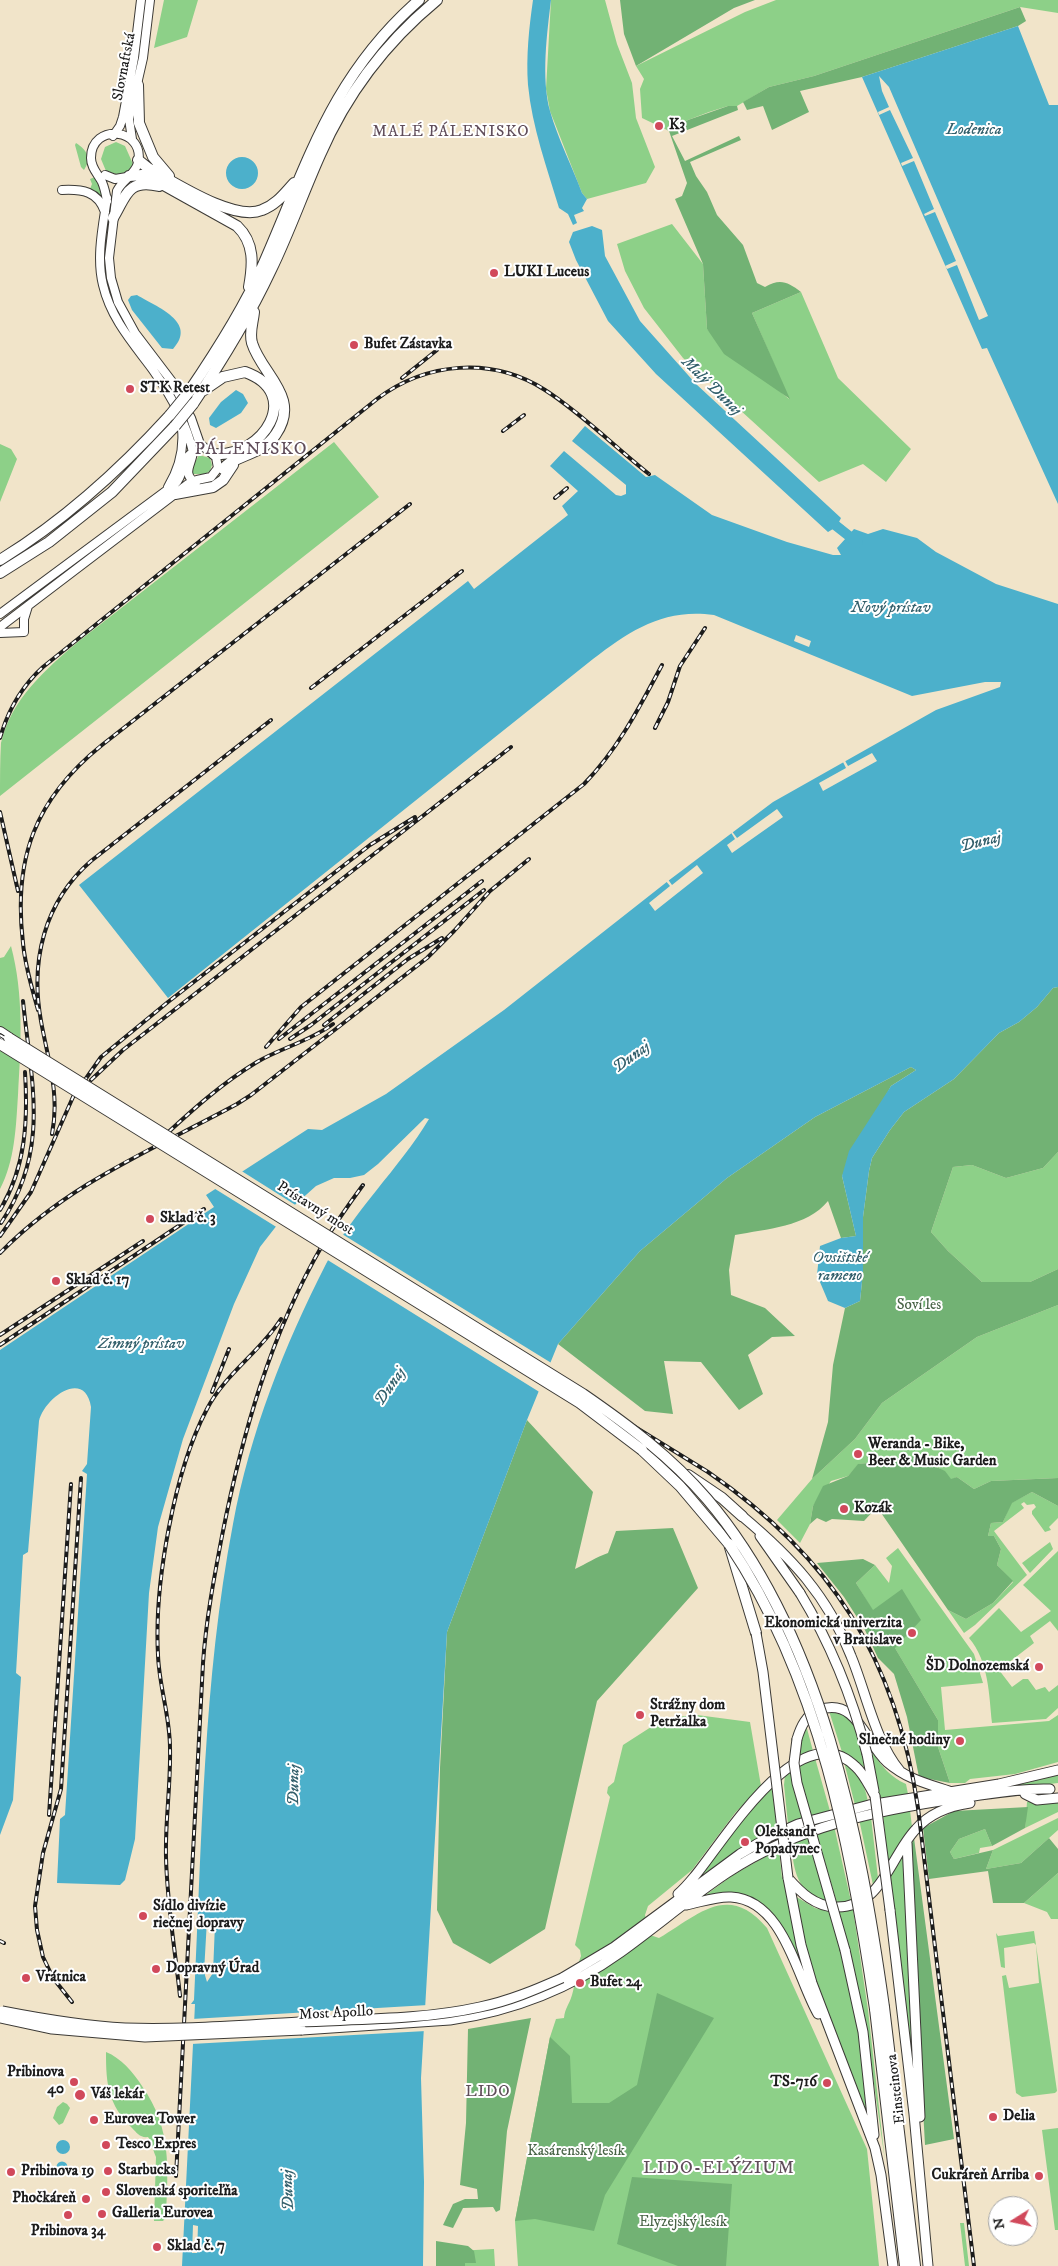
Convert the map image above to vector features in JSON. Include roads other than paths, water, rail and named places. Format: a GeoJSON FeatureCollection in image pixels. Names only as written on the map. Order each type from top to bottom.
{"type":"FeatureCollection","features":[{"type":"Feature","properties":{"kind":"highway"},"geometry":{"type":"LineString","coordinates":[[251,301],[298,179],[337,98],[367,53],[402,15],[419,0]]}},
{"type":"Feature","properties":{"kind":"highway"},"geometry":{"type":"LineString","coordinates":[[0,573],[49,542],[112,492],[178,423],[201,392],[227,342],[272,269],[320,153],[347,102],[376,60],[437,0]]}},
{"type":"Feature","properties":{"kind":"highway"},"geometry":{"type":"LineString","coordinates":[[138,85],[138,118],[147,142],[157,163],[177,184]]}},
{"type":"Feature","properties":{"kind":"highway"},"geometry":{"type":"LineString","coordinates":[[141,162],[177,184],[230,210],[248,214],[270,206],[279,200],[298,179]]}},
{"type":"Feature","properties":{"kind":"highway"},"geometry":{"type":"LineString","coordinates":[[133,175],[151,178],[164,187],[228,221],[243,232],[252,253],[251,333],[256,350],[281,392],[283,418],[278,431],[267,444],[228,463],[223,469]]}},
{"type":"Feature","properties":{"kind":"highway"},"geometry":{"type":"LineString","coordinates":[[109,215],[131,188],[147,184],[164,187]]}},
{"type":"Feature","properties":{"kind":"highway"},"geometry":{"type":"LineString","coordinates":[[0,560],[42,533],[97,489],[137,452],[188,393],[227,342]]}},
{"type":"Feature","properties":{"kind":"highway"},"geometry":{"type":"LineString","coordinates":[[201,392],[223,378],[245,372],[264,382],[271,393],[274,415],[266,432],[244,447],[214,453]]}},
{"type":"Feature","properties":{"kind":"highway"},"geometry":{"type":"LineString","coordinates":[[170,492],[217,486],[239,459]]}},
{"type":"Feature","properties":{"kind":"highway","name":"Prístavný most"},"geometry":{"type":"LineString","coordinates":[[0,1032],[557,1377],[613,1414],[677,1468]]}},
{"type":"Feature","properties":{"kind":"highway","name":"Prístavný most"},"geometry":{"type":"LineString","coordinates":[[0,1044],[573,1399],[642,1450],[680,1486],[729,1544],[755,1584],[782,1637],[794,1668],[818,1743],[854,1880],[880,2008]]}},
{"type":"Feature","properties":{"kind":"highway"},"geometry":{"type":"LineString","coordinates":[[677,1468],[722,1498],[742,1516]]}},
{"type":"Feature","properties":{"kind":"highway"},"geometry":{"type":"LineString","coordinates":[[677,1468],[707,1500],[751,1559],[778,1606],[803,1664],[834,1758],[858,1851],[875,1943],[905,2266]]}},
{"type":"Feature","properties":{"kind":"highway"},"geometry":{"type":"LineString","coordinates":[[729,1544],[756,1633]]}},
{"type":"Feature","properties":{"kind":"highway"},"geometry":{"type":"LineString","coordinates":[[880,2008],[915,2266]]}},
{"type":"Feature","properties":{"kind":"main road","name":"Slovnaftská"},"geometry":{"type":"LineString","coordinates":[[111,135],[124,107],[134,58],[142,0]]}},
{"type":"Feature","properties":{"kind":"main road","name":"Slovnaftská"},"geometry":{"type":"LineString","coordinates":[[141,162],[132,139],[129,123],[138,85],[150,0]]}},
{"type":"Feature","properties":{"kind":"main road"},"geometry":{"type":"LineString","coordinates":[[133,106],[134,131],[142,151],[141,162],[133,175],[118,188],[111,202],[101,268],[108,299],[114,315],[129,339],[164,385],[178,423],[193,452],[187,467],[188,476],[193,482],[201,485],[213,483],[223,469],[214,453],[198,436]]}},
{"type":"Feature","properties":{"kind":"main road"},"geometry":{"type":"LineString","coordinates":[[111,135],[127,142],[141,162]]}},
{"type":"Feature","properties":{"kind":"main road"},"geometry":{"type":"LineString","coordinates":[[111,202],[103,185],[96,155],[101,145],[111,135],[125,135],[132,139]]}},
{"type":"Feature","properties":{"kind":"main road"},"geometry":{"type":"LineString","coordinates":[[101,175],[115,179],[133,175]]}},
{"type":"Feature","properties":{"kind":"main road"},"geometry":{"type":"LineString","coordinates":[[0,614],[170,492],[193,482],[214,476],[218,466],[214,453],[200,444],[173,383],[135,333],[118,302],[113,288],[110,265],[109,215],[98,199],[88,191],[80,189],[62,190]]}},
{"type":"Feature","properties":{"kind":"main road"},"geometry":{"type":"LineString","coordinates":[[170,492],[182,453],[178,423]]}},
{"type":"Feature","properties":{"kind":"main road"},"geometry":{"type":"LineString","coordinates":[[0,627],[170,492],[180,480],[184,460],[193,452],[214,453]]}},
{"type":"Feature","properties":{"kind":"main road"},"geometry":{"type":"LineString","coordinates":[[0,633],[24,632],[24,618],[28,606]]}},
{"type":"Feature","properties":{"kind":"main road"},"geometry":{"type":"LineString","coordinates":[[742,1516],[782,1551],[817,1592],[844,1638],[887,1751],[900,1771]]}},
{"type":"Feature","properties":{"kind":"main road","name":"Einsteinova"},"geometry":{"type":"LineString","coordinates":[[742,1516],[788,1574],[828,1643],[856,1715],[867,1754],[875,1796],[890,1910],[917,2142],[928,2266]]}},
{"type":"Feature","properties":{"kind":"main road"},"geometry":{"type":"LineString","coordinates":[[756,1633],[763,1672],[788,1878],[803,1951],[828,2027],[858,2099],[875,2148],[881,2175],[893,2266]]}},
{"type":"Feature","properties":{"kind":"main road"},"geometry":{"type":"LineString","coordinates":[[875,2148],[863,2032],[845,1950],[797,1783],[794,1762],[797,1740],[803,1724],[813,1713],[826,1708],[842,1710],[853,1716],[881,1756],[900,1771],[917,1781],[952,1792]]}},
{"type":"Feature","properties":{"kind":"main road"},"geometry":{"type":"LineString","coordinates":[[652,1924],[662,1910],[694,1878],[746,1809],[783,1772],[806,1757],[823,1754],[841,1757],[856,1767],[875,1796]]}},
{"type":"Feature","properties":{"kind":"main road"},"geometry":{"type":"LineString","coordinates":[[662,1910],[740,1854],[769,1837],[798,1824],[869,1805],[999,1784],[1058,1770]]}},
{"type":"Feature","properties":{"kind":"main road"},"geometry":{"type":"LineString","coordinates":[[652,1924],[684,1905],[745,1862],[772,1847],[823,1826],[870,1813],[936,1802],[1034,1788],[1054,1788]]}},
{"type":"Feature","properties":{"kind":"main road"},"geometry":{"type":"LineString","coordinates":[[788,1878],[802,1893],[816,1902],[834,1907],[853,1905],[870,1896],[880,1884],[917,1827],[945,1809],[1054,1788]]}},
{"type":"Feature","properties":{"kind":"main road"},"geometry":{"type":"LineString","coordinates":[[1025,1794],[1037,1800],[1058,1798]]}},
{"type":"Feature","properties":{"kind":"main road"},"geometry":{"type":"LineString","coordinates":[[907,1840],[920,2122],[917,2142]]}},
{"type":"Feature","properties":{"kind":"main road"},"geometry":{"type":"LineString","coordinates":[[684,1905],[731,1897],[749,1902],[765,1912],[781,1932],[809,1998],[828,2027]]}},
{"type":"Feature","properties":{"kind":"main road","name":"Most Apollo"},"geometry":{"type":"LineString","coordinates":[[1,2013],[73,2023],[152,2028],[449,2012],[499,2002],[562,1978],[652,1924]]}},
{"type":"Feature","properties":{"kind":"water"},"geometry":{"type":"Polygon","coordinates":[[[533,0],[551,0],[545,70],[547,98],[561,142],[582,193],[587,199],[582,208],[584,211],[574,215],[577,223],[573,225],[568,214],[559,208],[540,147],[530,101],[527,74],[533,0]]]}},
{"type":"Feature","properties":{"kind":"water","name":"Lodenica"},"geometry":{"type":"Polygon","coordinates":[[[1018,26],[1049,105],[1058,105],[1058,504],[987,348],[982,349],[862,77],[1018,26]]]}},
{"type":"Feature","properties":{"kind":"water"},"geometry":{"type":"Polygon","coordinates":[[[242,157],[254,161],[258,173],[254,185],[242,189],[230,185],[226,173],[230,161],[242,157]]]}},
{"type":"Feature","properties":{"kind":"water"},"geometry":{"type":"Polygon","coordinates":[[[592,226],[602,230],[605,256],[640,321],[696,384],[841,518],[839,522],[844,526],[838,532],[833,529],[828,532],[656,374],[608,321],[576,260],[569,242],[573,232],[592,226]]]}},
{"type":"Feature","properties":{"kind":"water"},"geometry":{"type":"Polygon","coordinates":[[[137,295],[164,310],[178,323],[181,331],[173,349],[162,348],[132,310],[128,300],[131,296],[137,295]]]}},
{"type":"Feature","properties":{"kind":"water"},"geometry":{"type":"Polygon","coordinates":[[[236,390],[243,394],[248,403],[241,413],[216,428],[210,425],[209,418],[221,402],[236,390]]]}},
{"type":"Feature","properties":{"kind":"water"},"geometry":{"type":"Polygon","coordinates":[[[585,426],[646,477],[655,475],[712,515],[787,542],[833,555],[841,555],[837,548],[854,529],[868,534],[883,529],[917,538],[936,552],[996,584],[1058,604],[1058,987],[1053,988],[1037,1007],[1019,1022],[999,1033],[954,1079],[904,1112],[872,1158],[863,1217],[863,1272],[860,1301],[845,1308],[828,1301],[817,1275],[820,1246],[841,1238],[856,1236],[842,1176],[849,1151],[891,1086],[916,1070],[911,1067],[815,1117],[727,1178],[640,1251],[558,1344],[527,1420],[447,1632],[421,2078],[424,2182],[423,2266],[182,2266],[195,2004],[191,2004],[194,2000],[205,1761],[215,1642],[223,1583],[240,1490],[270,1391],[296,1326],[326,1264],[349,1226],[404,1155],[429,1119],[425,1118],[378,1164],[364,1175],[350,1178],[334,1178],[316,1186],[288,1211],[260,1247],[234,1304],[183,1439],[158,1527],[149,1593],[135,1839],[125,1880],[120,1885],[57,1883],[60,1819],[65,1815],[87,1474],[82,1471],[87,1464],[91,1407],[87,1395],[81,1390],[73,1388],[56,1396],[42,1412],[39,1421],[28,1552],[23,1555],[16,1673],[21,1677],[13,1800],[0,1835],[0,1350],[214,1207],[206,1195],[308,1129],[322,1130],[386,1094],[504,1010],[668,881],[773,802],[936,710],[1000,687],[1001,682],[985,682],[912,696],[714,615],[679,615],[664,618],[635,630],[593,659],[168,998],[79,885],[468,581],[474,589],[568,515],[562,506],[578,491],[550,466],[564,451],[616,495],[626,494],[626,485],[572,441],[585,426]]]}},
{"type":"Feature","properties":{"kind":"water"},"geometry":{"type":"Polygon","coordinates":[[[63,2140],[68,2142],[70,2147],[68,2152],[63,2154],[58,2152],[56,2147],[58,2142],[63,2140]]]}},
{"type":"Feature","properties":{"kind":"water"},"geometry":{"type":"Polygon","coordinates":[[[62,2161],[68,2167],[62,2173],[56,2167],[62,2161]]]}},
{"type":"Feature","properties":{"kind":"waterway","name":"Malý Dunaj"},"geometry":{"type":"LineString","coordinates":[[830,521],[858,543]]}},
{"type":"Feature","properties":{"kind":"railway"},"geometry":{"type":"LineString","coordinates":[[402,378],[437,350]]}},
{"type":"Feature","properties":{"kind":"railway"},"geometry":{"type":"LineString","coordinates":[[0,738],[7,718],[22,690],[43,667],[377,399],[416,377],[438,371],[481,368],[525,379],[572,409],[649,474]]}},
{"type":"Feature","properties":{"kind":"railway"},"geometry":{"type":"LineString","coordinates":[[503,431],[524,415]]}},
{"type":"Feature","properties":{"kind":"railway"},"geometry":{"type":"LineString","coordinates":[[555,498],[567,488]]}},
{"type":"Feature","properties":{"kind":"railway"},"geometry":{"type":"LineString","coordinates":[[38,1010],[24,952],[21,912],[22,884],[26,857],[34,832],[45,809],[60,787],[102,745],[410,504]]}},
{"type":"Feature","properties":{"kind":"railway"},"geometry":{"type":"LineString","coordinates":[[311,688],[462,571]]}},
{"type":"Feature","properties":{"kind":"railway"},"geometry":{"type":"LineString","coordinates":[[655,728],[668,702],[680,666],[705,628]]}},
{"type":"Feature","properties":{"kind":"railway"},"geometry":{"type":"LineString","coordinates":[[266,1047],[301,1007],[584,784],[618,742],[662,665]]}},
{"type":"Feature","properties":{"kind":"railway"},"geometry":{"type":"LineString","coordinates":[[52,1134],[55,1105],[54,1091],[41,1021],[38,999],[38,976],[44,934],[62,895],[75,877],[91,861],[271,720]]}},
{"type":"Feature","properties":{"kind":"railway"},"geometry":{"type":"LineString","coordinates":[[91,1080],[123,1050],[511,747]]}},
{"type":"Feature","properties":{"kind":"railway"},"geometry":{"type":"LineString","coordinates":[[0,812],[18,891]]}},
{"type":"Feature","properties":{"kind":"railway"},"geometry":{"type":"LineString","coordinates":[[0,1236],[31,1192],[73,1097],[101,1057],[168,1002],[370,845],[415,817]]}},
{"type":"Feature","properties":{"kind":"railway"},"geometry":{"type":"LineString","coordinates":[[0,1253],[27,1228],[83,1187],[251,1095],[427,958],[490,891],[529,859]]}},
{"type":"Feature","properties":{"kind":"railway"},"geometry":{"type":"LineString","coordinates":[[279,1039],[482,881]]}},
{"type":"Feature","properties":{"kind":"railway"},"geometry":{"type":"LineString","coordinates":[[290,1039],[311,1025],[484,890]]}},
{"type":"Feature","properties":{"kind":"railway"},"geometry":{"type":"LineString","coordinates":[[324,1025],[408,959],[442,938]]}},
{"type":"Feature","properties":{"kind":"railway"},"geometry":{"type":"LineString","coordinates":[[1,1223],[17,1196],[27,1168],[32,1142],[34,1115],[33,1087],[23,1001]]}},
{"type":"Feature","properties":{"kind":"railway"},"geometry":{"type":"LineString","coordinates":[[161,1139],[207,1098],[244,1070],[266,1057],[315,1035],[333,1024]]}},
{"type":"Feature","properties":{"kind":"railway"},"geometry":{"type":"LineString","coordinates":[[0,1035],[708,1472],[752,1505],[790,1539],[823,1576],[851,1616],[875,1659],[893,1705],[908,1754],[918,1808],[974,2266]]}},
{"type":"Feature","properties":{"kind":"railway"},"geometry":{"type":"LineString","coordinates":[[0,1210],[9,1194],[20,1160],[26,1108],[25,1072]]}},
{"type":"Feature","properties":{"kind":"railway"},"geometry":{"type":"LineString","coordinates":[[176,2176],[204,1647],[219,1552],[230,1498],[249,1423],[273,1350],[304,1279],[323,1244],[363,1185]]}},
{"type":"Feature","properties":{"kind":"railway"},"geometry":{"type":"LineString","coordinates":[[0,1345],[204,1209]]}},
{"type":"Feature","properties":{"kind":"railway"},"geometry":{"type":"LineString","coordinates":[[0,1335],[143,1241]]}},
{"type":"Feature","properties":{"kind":"railway"},"geometry":{"type":"LineString","coordinates":[[180,1996],[167,1874],[166,1843],[170,1736],[158,1655],[159,1596],[163,1563],[176,1496],[185,1464],[207,1409],[223,1385],[273,1331],[281,1319]]}},
{"type":"Feature","properties":{"kind":"railway"},"geometry":{"type":"LineString","coordinates":[[212,1392],[229,1349]]}},
{"type":"Feature","properties":{"kind":"railway"},"geometry":{"type":"LineString","coordinates":[[72,2002],[53,1978],[43,1957],[37,1930],[35,1906],[43,1853],[61,1789],[81,1478]]}},
{"type":"Feature","properties":{"kind":"railway"},"geometry":{"type":"LineString","coordinates":[[49,1815],[71,1484]]}},
{"type":"Feature","properties":{"kind":"railway"},"geometry":{"type":"LineString","coordinates":[[0,1941],[4,1943]]}},
{"type":"Feature","properties":{"kind":"place","name":"K3"},"geometry":{"type":"Point","coordinates":[659,126]}},
{"type":"Feature","properties":{"kind":"place","name":"LUKI Luceus"},"geometry":{"type":"Point","coordinates":[494,273]}},
{"type":"Feature","properties":{"kind":"place","name":"Bufet Zástavka"},"geometry":{"type":"Point","coordinates":[354,345]}},
{"type":"Feature","properties":{"kind":"place","name":"STK Retest"},"geometry":{"type":"Point","coordinates":[130,389]}},
{"type":"Feature","properties":{"kind":"place","name":"Sklad č. 3"},"geometry":{"type":"Point","coordinates":[150,1219]}},
{"type":"Feature","properties":{"kind":"place","name":"Sklad č. 17"},"geometry":{"type":"Point","coordinates":[56,1281]}},
{"type":"Feature","properties":{"kind":"place","name":"Weranda - Bike, Beer & Music Garden"},"geometry":{"type":"Point","coordinates":[858,1454]}},
{"type":"Feature","properties":{"kind":"place","name":"Kozák"},"geometry":{"type":"Point","coordinates":[844,1509]}},
{"type":"Feature","properties":{"kind":"place","name":"Ekonomická univerzita v Bratislave"},"geometry":{"type":"Point","coordinates":[912,1633]}},
{"type":"Feature","properties":{"kind":"place","name":"ŠD Dolnozemská"},"geometry":{"type":"Point","coordinates":[1039,1667]}},
{"type":"Feature","properties":{"kind":"place","name":"Strážny dom Petržalka"},"geometry":{"type":"Point","coordinates":[640,1715]}},
{"type":"Feature","properties":{"kind":"place","name":"Slnečné hodiny"},"geometry":{"type":"Point","coordinates":[960,1741]}},
{"type":"Feature","properties":{"kind":"place","name":"Oleksandr Popadynec"},"geometry":{"type":"Point","coordinates":[745,1842]}},
{"type":"Feature","properties":{"kind":"place","name":"Sídlo divízie riečnej dopravy"},"geometry":{"type":"Point","coordinates":[143,1916]}},
{"type":"Feature","properties":{"kind":"place","name":"Dopravný Úrad"},"geometry":{"type":"Point","coordinates":[156,1969]}},
{"type":"Feature","properties":{"kind":"place","name":"Vrátnica"},"geometry":{"type":"Point","coordinates":[26,1978]}},
{"type":"Feature","properties":{"kind":"place","name":"Bufet 24"},"geometry":{"type":"Point","coordinates":[580,1983]}},
{"type":"Feature","properties":{"kind":"place","name":"Pribinova 40"},"geometry":{"type":"Point","coordinates":[74,2082]}},
{"type":"Feature","properties":{"kind":"place","name":"TS-716"},"geometry":{"type":"Point","coordinates":[827,2083]}},
{"type":"Feature","properties":{"kind":"place","name":"Váš lekár"},"geometry":{"type":"Point","coordinates":[80,2095]}},
{"type":"Feature","properties":{"kind":"place","name":"Delia"},"geometry":{"type":"Point","coordinates":[993,2117]}},
{"type":"Feature","properties":{"kind":"place","name":"Eurovea Tower"},"geometry":{"type":"Point","coordinates":[94,2120]}},
{"type":"Feature","properties":{"kind":"place","name":"Tesco Expres"},"geometry":{"type":"Point","coordinates":[106,2145]}},
{"type":"Feature","properties":{"kind":"place","name":"Starbucks"},"geometry":{"type":"Point","coordinates":[108,2171]}},
{"type":"Feature","properties":{"kind":"place","name":"Pribinova 19"},"geometry":{"type":"Point","coordinates":[11,2172]}},
{"type":"Feature","properties":{"kind":"place","name":"Cukráreň Arriba"},"geometry":{"type":"Point","coordinates":[1039,2176]}},
{"type":"Feature","properties":{"kind":"place","name":"Slovenská sporiteľňa"},"geometry":{"type":"Point","coordinates":[106,2192]}},
{"type":"Feature","properties":{"kind":"place","name":"Phočkáreň"},"geometry":{"type":"Point","coordinates":[86,2199]}},
{"type":"Feature","properties":{"kind":"place","name":"Galleria Eurovea"},"geometry":{"type":"Point","coordinates":[102,2214]}},
{"type":"Feature","properties":{"kind":"place","name":"Pribinova 34"},"geometry":{"type":"Point","coordinates":[68,2215]}},
{"type":"Feature","properties":{"kind":"place","name":"Sklad č. 7"},"geometry":{"type":"Point","coordinates":[157,2247]}},
{"type":"Feature","properties":{"kind":"district","name":"MALÉ PÁLENISKO"},"geometry":{"type":"Point","coordinates":[451,133]}},
{"type":"Feature","properties":{"kind":"district","name":"PÁLENISKO"},"geometry":{"type":"Point","coordinates":[251,450]}},
{"type":"Feature","properties":{"kind":"district","name":"LIDO"},"geometry":{"type":"Point","coordinates":[488,2093]}},
{"type":"Feature","properties":{"kind":"district","name":"LIDO-ELÝZIUM"},"geometry":{"type":"Point","coordinates":[719,2169]}},
{"type":"Feature","properties":{"kind":"water label","name":"Nový prístav"},"geometry":{"type":"Point","coordinates":[891,609]}},
{"type":"Feature","properties":{"kind":"water label","name":"Dunaj"},"geometry":{"type":"Point","coordinates":[981,843]}},
{"type":"Feature","properties":{"kind":"water label","name":"Dunaj"},"geometry":{"type":"Point","coordinates":[632,1058]}},
{"type":"Feature","properties":{"kind":"water label","name":"Ovsištské rameno"},"geometry":{"type":"Point","coordinates":[840,1268]}},
{"type":"Feature","properties":{"kind":"water label","name":"Zimný prístav"},"geometry":{"type":"Point","coordinates":[141,1345]}},
{"type":"Feature","properties":{"kind":"water label","name":"Dunaj"},"geometry":{"type":"Point","coordinates":[391,1387]}},
{"type":"Feature","properties":{"kind":"water label","name":"Dunaj"},"geometry":{"type":"Point","coordinates":[295,1785]}},
{"type":"Feature","properties":{"kind":"water label","name":"Dunaj"},"geometry":{"type":"Point","coordinates":[289,2190]}},
{"type":"Feature","properties":{"kind":"park label","name":"Soví les"},"geometry":{"type":"Point","coordinates":[919,1306]}},
{"type":"Feature","properties":{"kind":"park label","name":"Kasárenský lesík"},"geometry":{"type":"Point","coordinates":[576,2152]}},
{"type":"Feature","properties":{"kind":"park label","name":"Elyzejský lesík"},"geometry":{"type":"Point","coordinates":[683,2223]}}]}
